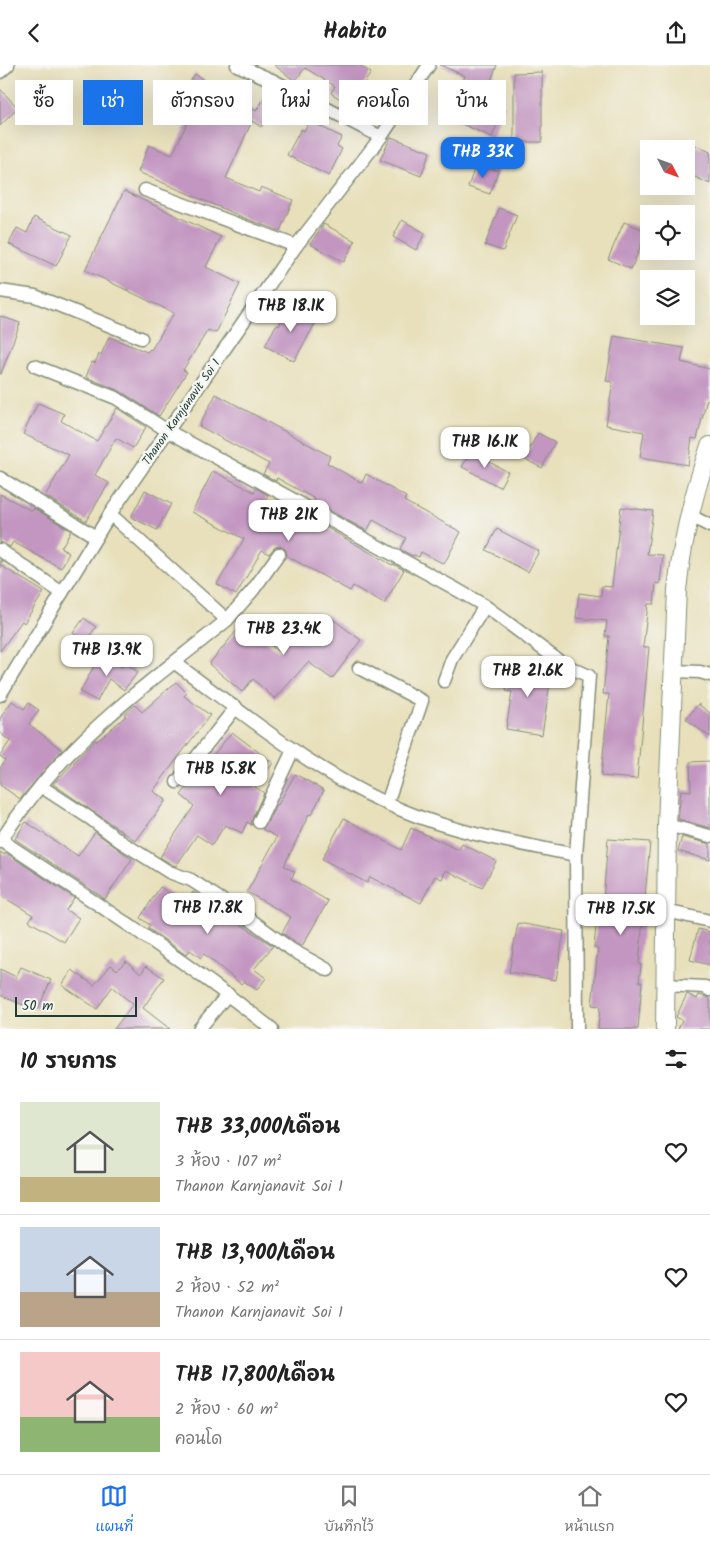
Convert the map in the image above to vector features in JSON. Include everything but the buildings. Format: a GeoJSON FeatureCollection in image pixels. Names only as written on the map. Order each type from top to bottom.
{"type":"FeatureCollection","features":[{"type":"Feature","properties":{"kind":"street"},"geometry":{"type":"LineString","coordinates":[[0,72],[8,65]]}},
{"type":"Feature","properties":{"kind":"street"},"geometry":{"type":"LineString","coordinates":[[237,65],[274,81],[381,137]]}},
{"type":"Feature","properties":{"kind":"street","name":"Thanon Karnjanavit Soi 1"},"geometry":{"type":"LineString","coordinates":[[0,695],[110,514],[296,246],[381,137],[429,65]]}},
{"type":"Feature","properties":{"kind":"street"},"geometry":{"type":"LineString","coordinates":[[145,190],[296,246]]}},
{"type":"Feature","properties":{"kind":"street"},"geometry":{"type":"LineString","coordinates":[[0,291],[35,296],[141,338]]}},
{"type":"Feature","properties":{"kind":"street"},"geometry":{"type":"LineString","coordinates":[[35,366],[116,398],[168,431],[485,606],[563,664],[589,676],[576,855],[577,1029]]}},
{"type":"Feature","properties":{"kind":"street"},"geometry":{"type":"LineString","coordinates":[[665,1029],[667,825],[678,575],[689,515],[710,446]]}},
{"type":"Feature","properties":{"kind":"street"},"geometry":{"type":"LineString","coordinates":[[0,478],[96,537]]}},
{"type":"Feature","properties":{"kind":"street"},"geometry":{"type":"LineString","coordinates":[[110,514],[226,620]]}},
{"type":"Feature","properties":{"kind":"street"},"geometry":{"type":"LineString","coordinates":[[689,515],[710,527]]}},
{"type":"Feature","properties":{"kind":"street"},"geometry":{"type":"LineString","coordinates":[[0,550],[62,593]]}},
{"type":"Feature","properties":{"kind":"street"},"geometry":{"type":"LineString","coordinates":[[272,1029],[228,994],[114,915],[1,841],[76,746],[226,620],[253,590],[280,554]]}},
{"type":"Feature","properties":{"kind":"street"},"geometry":{"type":"LineString","coordinates":[[444,681],[452,659],[485,606]]}},
{"type":"Feature","properties":{"kind":"street"},"geometry":{"type":"LineString","coordinates":[[175,663],[293,749],[345,782],[403,811],[460,831],[576,855]]}},
{"type":"Feature","properties":{"kind":"street"},"geometry":{"type":"LineString","coordinates":[[359,668],[422,701],[387,803]]}},
{"type":"Feature","properties":{"kind":"street"},"geometry":{"type":"LineString","coordinates":[[674,671],[700,672],[710,675]]}},
{"type":"Feature","properties":{"kind":"street"},"geometry":{"type":"LineString","coordinates":[[177,783],[236,707]]}},
{"type":"Feature","properties":{"kind":"street"},"geometry":{"type":"LineString","coordinates":[[260,822],[293,749]]}},
{"type":"Feature","properties":{"kind":"street"},"geometry":{"type":"LineString","coordinates":[[42,787],[92,819],[120,841],[169,872],[191,880],[240,912],[292,950],[328,970]]}},
{"type":"Feature","properties":{"kind":"street"},"geometry":{"type":"LineString","coordinates":[[667,825],[710,836]]}},
{"type":"Feature","properties":{"kind":"street"},"geometry":{"type":"LineString","coordinates":[[666,911],[710,921]]}},
{"type":"Feature","properties":{"kind":"street"},"geometry":{"type":"LineString","coordinates":[[665,985],[705,987],[710,990]]}},
{"type":"Feature","properties":{"kind":"street"},"geometry":{"type":"LineString","coordinates":[[199,1029],[228,994]]}}]}
